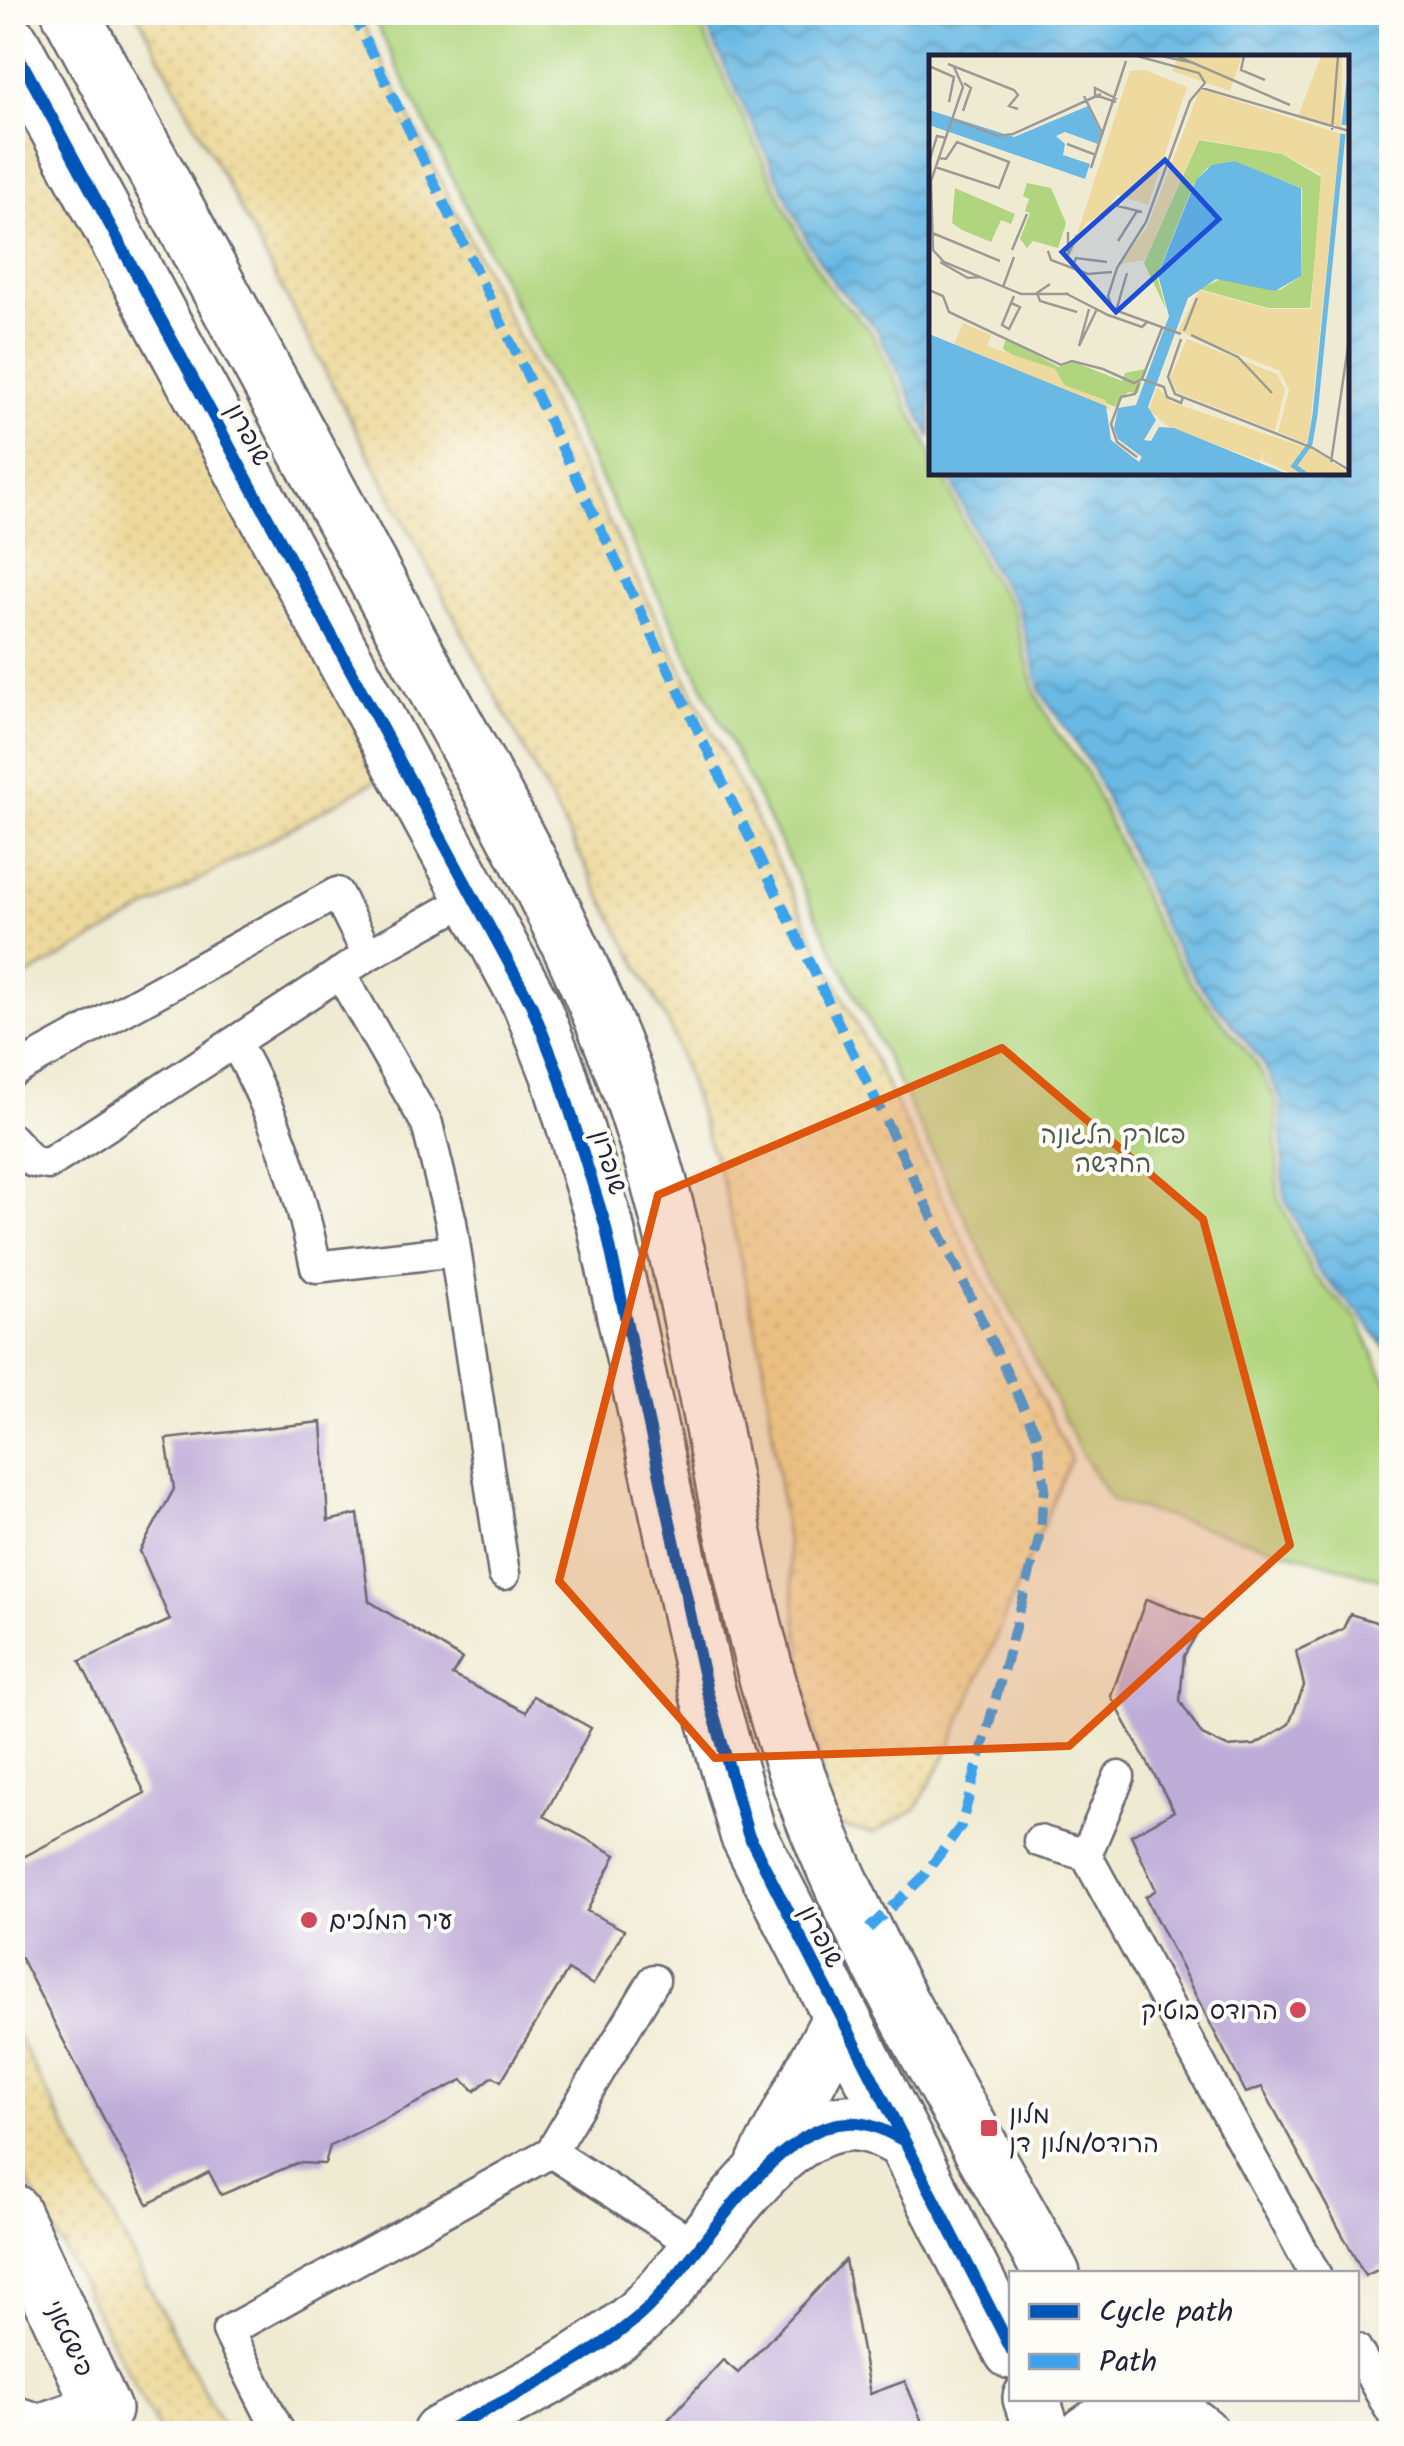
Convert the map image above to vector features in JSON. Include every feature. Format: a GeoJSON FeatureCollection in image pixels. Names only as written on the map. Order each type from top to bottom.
{"type":"FeatureCollection","features":[{"type":"Feature","properties":{"kind":"street","name":"שופרון"},"geometry":{"type":"LineString","coordinates":[[70,12],[512,830],[591,989],[647,1138],[667,1208],[756,1633],[798,1776],[854,1912],[1050,2271]]}},
{"type":"Feature","properties":{"kind":"street","name":"שופרון"},"geometry":{"type":"LineString","coordinates":[[12,44],[538,1021],[606,1224],[707,1692],[748,1834],[1009,2345]]}},
{"type":"Feature","properties":{"kind":"street"},"geometry":{"type":"LineString","coordinates":[[757,2178],[840,2019]]}},
{"type":"Feature","properties":{"kind":"street"},"geometry":{"type":"LineString","coordinates":[[440,2434],[612,2339],[672,2285],[757,2178],[803,2139],[831,2125],[864,2124],[904,2141]]}},
{"type":"Feature","properties":{"kind":"street","name":"פישטאני"},"geometry":{"type":"LineString","coordinates":[[12,2212],[109,2422],[40,2432],[12,2424]]}},
{"type":"Feature","properties":{"kind":"street"},"geometry":{"type":"LineString","coordinates":[[1032,2401],[1043,2434]]}},
{"type":"Feature","properties":{"kind":"street"},"geometry":{"type":"LineString","coordinates":[[1087,2434],[1113,2418],[1139,2412],[1178,2417]]}},
{"type":"Feature","properties":{"kind":"lane"},"geometry":{"type":"LineString","coordinates":[[12,1072],[337,893],[368,955]]}},
{"type":"Feature","properties":{"kind":"lane"},"geometry":{"type":"LineString","coordinates":[[12,1138],[32,1162],[48,1164],[368,955],[474,896]]}},
{"type":"Feature","properties":{"kind":"lane"},"geometry":{"type":"LineString","coordinates":[[340,973],[427,1124],[455,1250],[504,1574]]}},
{"type":"Feature","properties":{"kind":"lane"},"geometry":{"type":"LineString","coordinates":[[236,1042],[265,1096],[299,1184],[316,1267],[455,1250]]}},
{"type":"Feature","properties":{"kind":"lane"},"geometry":{"type":"LineString","coordinates":[[1086,1855],[1119,1778]]}},
{"type":"Feature","properties":{"kind":"lane"},"geometry":{"type":"LineString","coordinates":[[1039,1840],[1086,1855],[1313,2271]]}},
{"type":"Feature","properties":{"kind":"lane"},"geometry":{"type":"LineString","coordinates":[[280,2434],[228,2332],[551,2152],[654,1980]]}},
{"type":"Feature","properties":{"kind":"lane"},"geometry":{"type":"LineString","coordinates":[[551,2152],[701,2248]]}},
{"type":"Feature","properties":{"kind":"lane"},"geometry":{"type":"LineString","coordinates":[[1359,2354],[1392,2413]]}},
{"type":"Feature","properties":{"kind":"highlighted area"},"geometry":{"type":"Polygon","coordinates":[[[1002,1048],[1203,1219],[1290,1545],[1069,1746],[715,1758],[559,1581],[658,1195],[1002,1048]]]}},
{"type":"Feature","properties":{"kind":"green space","name":"פארק הלגונה החדשה"},"geometry":{"type":"Polygon","coordinates":[[[371,13],[694,13],[803,245],[830,289],[871,331],[929,448],[929,475],[943,475],[986,571],[1012,607],[1036,694],[1057,733],[1085,769],[1161,935],[1192,984],[1256,1063],[1276,1100],[1278,1197],[1313,1274],[1358,1321],[1391,1391],[1391,1582],[1112,1501],[1081,1453],[371,13]]]}},
{"type":"Feature","properties":{"kind":"sand"},"geometry":{"type":"Polygon","coordinates":[[[137,13],[358,13],[1071,1459],[948,1751],[916,1809],[874,1833],[834,1826],[807,1700],[763,1359],[723,1184],[670,1027],[137,13]]]}},
{"type":"Feature","properties":{"kind":"sand"},"geometry":{"type":"Polygon","coordinates":[[[12,92],[391,772],[13,984],[12,984],[12,92]]]}},
{"type":"Feature","properties":{"kind":"sand"},"geometry":{"type":"Polygon","coordinates":[[[12,2026],[226,2433],[160,2433],[13,2154],[12,2026]]]}},
{"type":"Feature","properties":{"kind":"water"},"geometry":{"type":"Polygon","coordinates":[[[700,13],[1391,13],[1391,1356],[1362,1317],[1318,1271],[1284,1196],[1281,1099],[1261,1060],[1196,980],[1166,932],[1091,766],[1041,692],[1017,605],[991,568],[949,475],[1349,475],[1349,55],[929,55],[929,434],[876,328],[835,285],[808,243],[700,13]]]}},
{"type":"Feature","properties":{"kind":"building","name":"עיר המלכים"},"geometry":{"type":"Polygon","coordinates":[[[322,1422],[328,1521],[358,1514],[369,1601],[462,1659],[452,1675],[526,1712],[533,1696],[591,1728],[544,1816],[616,1855],[587,1911],[624,1930],[593,1985],[568,1970],[501,2081],[493,2076],[475,2091],[463,2080],[330,2146],[325,2164],[297,2163],[221,2195],[209,2172],[148,2204],[12,1941],[12,1863],[145,1793],[80,1661],[170,1620],[140,1551],[174,1489],[166,1439],[322,1422]]]}},
{"type":"Feature","properties":{"kind":"building","name":"הרודס בוטיק"},"geometry":{"type":"Polygon","coordinates":[[[1146,1599],[1204,1621],[1184,1656],[1180,1701],[1202,1735],[1227,1747],[1255,1745],[1289,1724],[1304,1686],[1296,1651],[1343,1629],[1350,1614],[1392,1627],[1392,2263],[1365,2276],[1262,2087],[1246,2093],[1145,1897],[1156,1890],[1131,1835],[1174,1811],[1111,1696],[1146,1599]]]}},
{"type":"Feature","properties":{"kind":"building"},"geometry":{"type":"Polygon","coordinates":[[[845,2260],[870,2394],[905,2381],[927,2434],[655,2434],[723,2360],[738,2373],[845,2260]]]}},
{"type":"Feature","properties":{"kind":"marked path"},"geometry":{"type":"LineString","coordinates":[[352,12],[1036,1433],[1045,1487],[1038,1543],[961,1826],[922,1878],[865,1932]]}},
{"type":"Feature","properties":{"kind":"cycle path"},"geometry":{"type":"LineString","coordinates":[[12,44],[531,1004],[558,1072],[605,1224],[707,1691],[748,1834],[1009,2345]]}},
{"type":"Feature","properties":{"kind":"cycle path"},"geometry":{"type":"LineString","coordinates":[[440,2434],[564,2369],[632,2322],[656,2300],[759,2175],[788,2149],[817,2131],[847,2123],[870,2125],[904,2141]]}},
{"type":"Feature","properties":{"kind":"place","name":"עיר המלכים"},"geometry":{"type":"Point","coordinates":[309,1920]}},
{"type":"Feature","properties":{"kind":"place","name":"הרודס בוטיק"},"geometry":{"type":"Point","coordinates":[1298,2010]}},
{"type":"Feature","properties":{"kind":"place","name":"מלון הרודס/מלון דן"},"geometry":{"type":"Point","coordinates":[989,2128]}}]}
